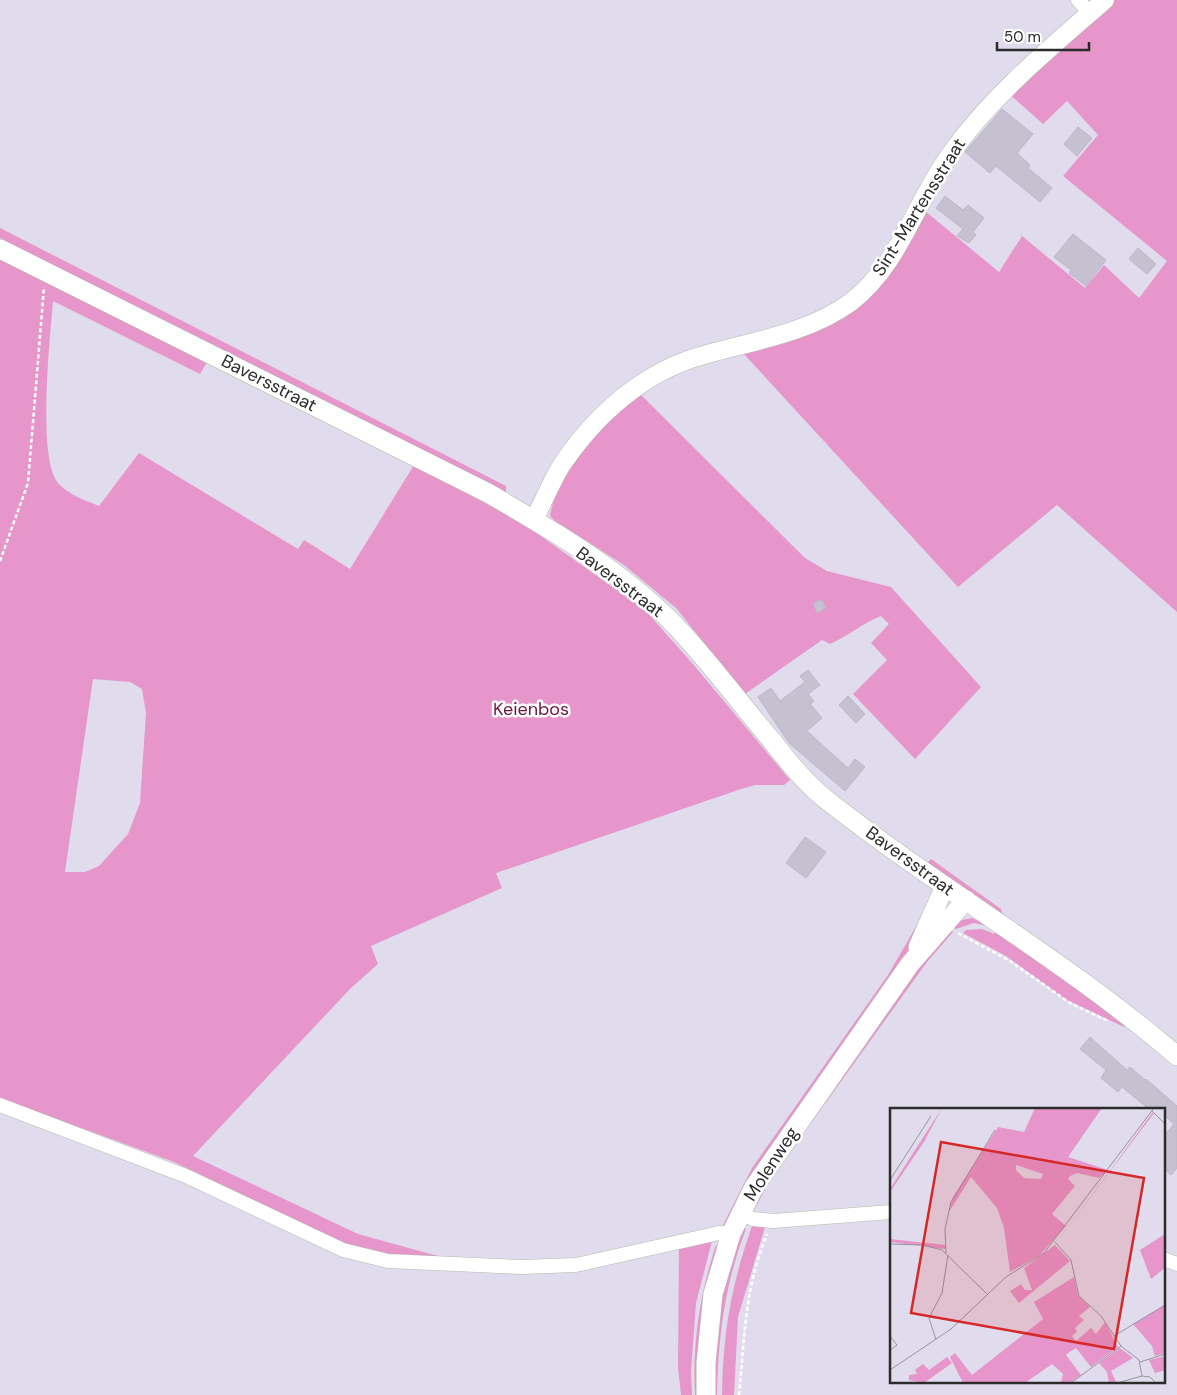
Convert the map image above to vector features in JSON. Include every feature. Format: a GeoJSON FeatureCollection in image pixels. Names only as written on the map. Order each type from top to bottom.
{"type":"FeatureCollection","features":[{"type":"Feature","properties":{"kind":"main road","name":"Baversstraat"},"geometry":{"type":"LineString","coordinates":[[0,248],[488,493],[534,520],[622,579],[653,604],[686,637],[782,754],[826,800],[1148,1032],[1177,1056]]}},
{"type":"Feature","properties":{"kind":"main road","name":"Molenweg"},"geometry":{"type":"LineString","coordinates":[[910,964],[945,886]]}},
{"type":"Feature","properties":{"kind":"main road","name":"Molenweg"},"geometry":{"type":"LineString","coordinates":[[706,1395],[706,1363],[712,1303],[731,1234],[740,1213],[769,1163],[910,964],[966,900]]}},
{"type":"Feature","properties":{"kind":"street"},"geometry":{"type":"LineString","coordinates":[[1078,0],[1090,13]]}},
{"type":"Feature","properties":{"kind":"street","name":"Sint-Martensstraat"},"geometry":{"type":"LineString","coordinates":[[534,520],[560,468],[585,433],[637,387],[674,366],[703,355],[751,343],[815,323],[849,303],[862,292],[889,259],[947,158],[972,124],[1005,90],[1105,0]]}},
{"type":"Feature","properties":{"kind":"street"},"geometry":{"type":"LineString","coordinates":[[0,1105],[186,1176],[343,1250],[388,1261],[520,1267],[576,1265],[718,1233],[731,1234]]}},
{"type":"Feature","properties":{"kind":"street"},"geometry":{"type":"LineString","coordinates":[[740,1213],[753,1219],[773,1221],[890,1212]]}},
{"type":"Feature","properties":{"kind":"street"},"geometry":{"type":"LineString","coordinates":[[1164,1259],[1177,1264]]}},
{"type":"Feature","properties":{"kind":"path"},"geometry":{"type":"LineString","coordinates":[[0,561],[28,483],[45,270]]}},
{"type":"Feature","properties":{"kind":"path"},"geometry":{"type":"LineString","coordinates":[[955,931],[1010,961],[1070,1003],[1113,1024]]}},
{"type":"Feature","properties":{"kind":"path"},"geometry":{"type":"LineString","coordinates":[[739,1395],[747,1300],[754,1270],[773,1221]]}},
{"type":"Feature","properties":{"kind":"green space"},"geometry":{"type":"Polygon","coordinates":[[[1114,0],[1177,0],[1177,612],[1057,505],[958,587],[743,353],[828,324],[925,211],[999,272],[1022,236],[1085,288],[1104,265],[1139,298],[1167,261],[1063,176],[1098,135],[1067,101],[1043,124],[1008,93],[1114,0]]]}},
{"type":"Feature","properties":{"kind":"green space"},"geometry":{"type":"Polygon","coordinates":[[[0,228],[506,486],[506,493],[0,238],[0,228]]]}},
{"type":"Feature","properties":{"kind":"green space","name":"Keienbos"},"geometry":{"type":"Polygon","coordinates":[[[0,258],[207,362],[200,374],[53,301],[46,420],[48,445],[51,466],[56,480],[70,493],[99,506],[139,453],[298,549],[304,540],[350,569],[414,465],[524,524],[645,610],[790,780],[784,785],[755,785],[738,790],[496,873],[502,888],[371,946],[378,964],[350,989],[193,1156],[358,1234],[456,1261],[412,1259],[355,1249],[174,1162],[0,1098],[0,258]],[[93,679],[65,872],[85,872],[99,866],[128,834],[140,803],[146,713],[142,689],[130,682],[93,679]]]}},
{"type":"Feature","properties":{"kind":"green space"},"geometry":{"type":"Polygon","coordinates":[[[640,394],[805,558],[827,571],[891,587],[981,687],[915,759],[853,694],[887,660],[871,643],[889,624],[881,616],[830,644],[822,640],[745,694],[676,608],[624,565],[550,516],[555,497],[572,463],[597,433],[640,394]]]}},
{"type":"Feature","properties":{"kind":"green space"},"geometry":{"type":"Polygon","coordinates":[[[931,859],[1001,909],[1003,915],[926,864],[931,859]]]}},
{"type":"Feature","properties":{"kind":"green space"},"geometry":{"type":"Polygon","coordinates":[[[925,911],[916,939],[904,962],[728,1225],[723,1225],[752,1168],[888,975],[925,911]]]}},
{"type":"Feature","properties":{"kind":"green space"},"geometry":{"type":"Polygon","coordinates":[[[972,918],[992,927],[974,923],[956,929],[953,927],[962,920],[972,918]]]}},
{"type":"Feature","properties":{"kind":"green space"},"geometry":{"type":"Polygon","coordinates":[[[950,929],[953,932],[927,962],[770,1180],[754,1210],[751,1208],[758,1194],[915,970],[950,929]]]}},
{"type":"Feature","properties":{"kind":"green space"},"geometry":{"type":"Polygon","coordinates":[[[982,929],[994,934],[996,930],[1125,1024],[1124,1027],[1065,999],[1006,956],[963,933],[966,930],[982,929]]]}},
{"type":"Feature","properties":{"kind":"green space"},"geometry":{"type":"Polygon","coordinates":[[[755,1223],[765,1227],[738,1317],[734,1395],[722,1395],[724,1350],[730,1309],[745,1248],[752,1226],[755,1223]]]}},
{"type":"Feature","properties":{"kind":"green space"},"geometry":{"type":"Polygon","coordinates":[[[742,1227],[746,1229],[733,1270],[724,1310],[719,1352],[717,1395],[713,1395],[717,1311],[742,1227]]]}},
{"type":"Feature","properties":{"kind":"green space"},"geometry":{"type":"Polygon","coordinates":[[[712,1241],[696,1303],[691,1371],[692,1395],[681,1395],[678,1368],[679,1245],[712,1241]]]}},
{"type":"Feature","properties":{"kind":"green space"},"geometry":{"type":"Polygon","coordinates":[[[716,1245],[718,1249],[700,1395],[695,1395],[694,1376],[698,1319],[710,1263],[716,1245]]]}},
{"type":"Feature","properties":{"kind":"building"},"geometry":{"type":"Polygon","coordinates":[[[1002,109],[1033,134],[1017,153],[1030,165],[1028,168],[1052,188],[1040,202],[996,166],[990,173],[965,152],[1002,109]]]}},
{"type":"Feature","properties":{"kind":"building"},"geometry":{"type":"Polygon","coordinates":[[[1078,127],[1092,138],[1077,156],[1064,144],[1078,127]]]}},
{"type":"Feature","properties":{"kind":"building"},"geometry":{"type":"Polygon","coordinates":[[[945,196],[963,210],[968,205],[984,218],[973,232],[976,235],[969,243],[957,236],[963,229],[936,208],[945,196]]]}},
{"type":"Feature","properties":{"kind":"building"},"geometry":{"type":"Polygon","coordinates":[[[1073,234],[1106,260],[1086,286],[1069,273],[1071,270],[1054,257],[1073,234]]]}},
{"type":"Feature","properties":{"kind":"building"},"geometry":{"type":"Polygon","coordinates":[[[1138,248],[1156,264],[1147,274],[1129,259],[1138,248]]]}},
{"type":"Feature","properties":{"kind":"building"},"geometry":{"type":"Polygon","coordinates":[[[821,599],[826,608],[817,613],[813,604],[821,599]]]}},
{"type":"Feature","properties":{"kind":"building"},"geometry":{"type":"Polygon","coordinates":[[[808,670],[820,685],[808,694],[814,701],[810,704],[822,718],[807,731],[848,768],[855,759],[865,767],[845,791],[789,743],[758,697],[771,688],[780,701],[805,682],[800,676],[808,670]]]}},
{"type":"Feature","properties":{"kind":"building"},"geometry":{"type":"Polygon","coordinates":[[[848,696],[865,714],[856,723],[839,705],[848,696]]]}},
{"type":"Feature","properties":{"kind":"building"},"geometry":{"type":"Polygon","coordinates":[[[805,837],[826,852],[806,878],[786,863],[805,837]]]}},
{"type":"Feature","properties":{"kind":"building"},"geometry":{"type":"Polygon","coordinates":[[[1090,1037],[1127,1070],[1130,1067],[1177,1106],[1177,1168],[1171,1175],[1164,1169],[1164,1136],[1174,1124],[1164,1115],[1164,1108],[1148,1108],[1122,1087],[1118,1092],[1101,1078],[1106,1070],[1080,1049],[1090,1037]]]}}]}
